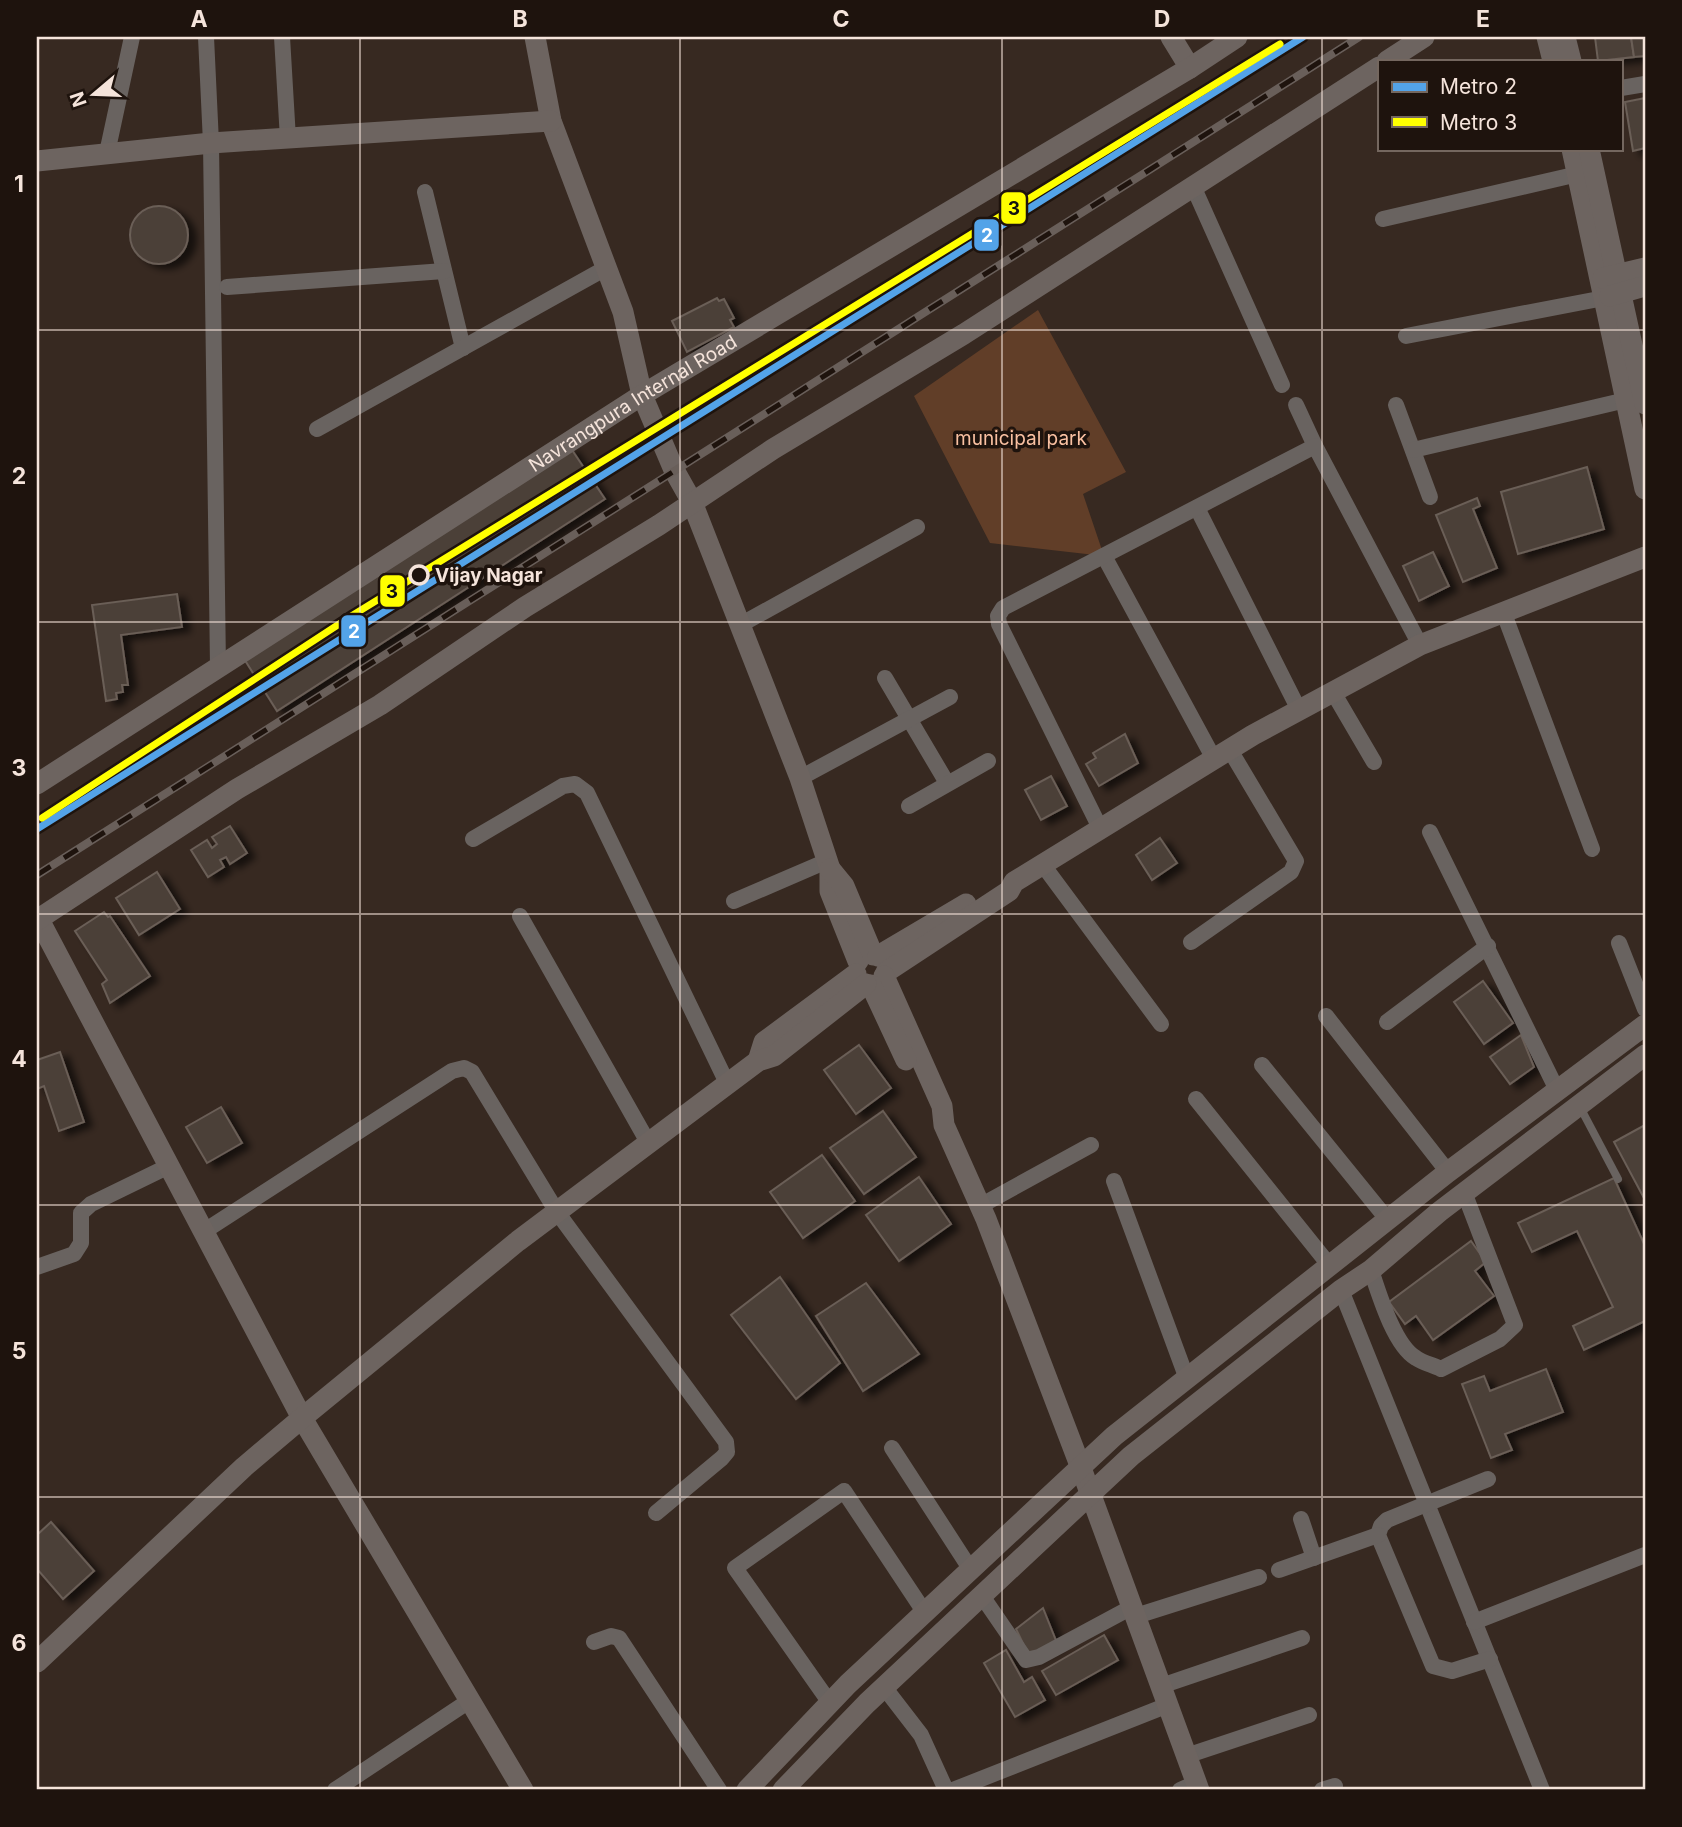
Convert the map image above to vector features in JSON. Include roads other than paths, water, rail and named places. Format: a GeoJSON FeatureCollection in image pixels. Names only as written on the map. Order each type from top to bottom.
{"type":"FeatureCollection","features":[{"type":"Feature","properties":{"kind":"street"},"geometry":{"type":"LineString","coordinates":[[107,153],[132,37]]}},
{"type":"Feature","properties":{"kind":"street"},"geometry":{"type":"LineString","coordinates":[[206,37],[211,143],[218,667]]}},
{"type":"Feature","properties":{"kind":"street"},"geometry":{"type":"LineString","coordinates":[[282,37],[288,139]]}},
{"type":"Feature","properties":{"kind":"street"},"geometry":{"type":"LineString","coordinates":[[535,37],[551,121],[623,312],[642,395],[674,470],[692,502],[800,778],[828,865],[830,891],[942,1106],[944,1125],[980,1206],[1134,1611],[1186,1756],[1192,1788]]}},
{"type":"Feature","properties":{"kind":"street"},"geometry":{"type":"LineString","coordinates":[[1171,37],[1190,68]]}},
{"type":"Feature","properties":{"kind":"street","name":"Navrangpura Internal Road"},"geometry":{"type":"LineString","coordinates":[[37,784],[642,395],[1190,68],[1237,37]]}},
{"type":"Feature","properties":{"kind":"street"},"geometry":{"type":"LineString","coordinates":[[1389,60],[1424,37]]}},
{"type":"Feature","properties":{"kind":"street"},"geometry":{"type":"LineString","coordinates":[[1548,37],[1553,60]]}},
{"type":"Feature","properties":{"kind":"street"},"geometry":{"type":"LineString","coordinates":[[1565,37],[1571,60]]}},
{"type":"Feature","properties":{"kind":"street"},"geometry":{"type":"LineString","coordinates":[[523,1790],[302,1418],[37,919],[237,789],[380,705],[525,607],[773,449],[964,334],[1378,68]]}},
{"type":"Feature","properties":{"kind":"street"},"geometry":{"type":"LineString","coordinates":[[1622,88],[1645,83]]}},
{"type":"Feature","properties":{"kind":"street"},"geometry":{"type":"LineString","coordinates":[[37,161],[211,143],[551,121]]}},
{"type":"Feature","properties":{"kind":"street"},"geometry":{"type":"LineString","coordinates":[[1572,150],[1611,286]]}},
{"type":"Feature","properties":{"kind":"street"},"geometry":{"type":"LineString","coordinates":[[1590,150],[1611,286],[1636,402],[1645,489]]}},
{"type":"Feature","properties":{"kind":"street"},"geometry":{"type":"LineString","coordinates":[[1382,219],[1578,174]]}},
{"type":"Feature","properties":{"kind":"street"},"geometry":{"type":"LineString","coordinates":[[1194,186],[1282,385]]}},
{"type":"Feature","properties":{"kind":"street"},"geometry":{"type":"LineString","coordinates":[[425,192],[463,348]]}},
{"type":"Feature","properties":{"kind":"street"},"geometry":{"type":"LineString","coordinates":[[317,429],[606,268]]}},
{"type":"Feature","properties":{"kind":"street"},"geometry":{"type":"LineString","coordinates":[[1611,286],[1645,268]]}},
{"type":"Feature","properties":{"kind":"street"},"geometry":{"type":"LineString","coordinates":[[227,287],[444,271]]}},
{"type":"Feature","properties":{"kind":"street"},"geometry":{"type":"LineString","coordinates":[[1406,336],[1611,286],[1645,286]]}},
{"type":"Feature","properties":{"kind":"street"},"geometry":{"type":"LineString","coordinates":[[1413,450],[1636,402]]}},
{"type":"Feature","properties":{"kind":"street"},"geometry":{"type":"LineString","coordinates":[[1296,405],[1420,645]]}},
{"type":"Feature","properties":{"kind":"street"},"geometry":{"type":"LineString","coordinates":[[1396,405],[1430,497]]}},
{"type":"Feature","properties":{"kind":"street"},"geometry":{"type":"LineString","coordinates":[[1101,830],[999,624],[998,616],[1003,608],[1315,446]]}},
{"type":"Feature","properties":{"kind":"street"},"geometry":{"type":"LineString","coordinates":[[1197,508],[1299,710]]}},
{"type":"Feature","properties":{"kind":"street"},"geometry":{"type":"LineString","coordinates":[[740,625],[917,527]]}},
{"type":"Feature","properties":{"kind":"street"},"geometry":{"type":"LineString","coordinates":[[1104,556],[1222,755],[1296,861],[1291,872],[1191,942]]}},
{"type":"Feature","properties":{"kind":"street"},"geometry":{"type":"LineString","coordinates":[[37,1662],[244,1467],[558,1212],[728,1086],[758,1060],[764,1042],[1004,881],[1014,882],[1044,865],[1299,710],[1420,645],[1645,557]]}},
{"type":"Feature","properties":{"kind":"street"},"geometry":{"type":"LineString","coordinates":[[1503,611],[1592,849]]}},
{"type":"Feature","properties":{"kind":"street"},"geometry":{"type":"LineString","coordinates":[[885,678],[947,783]]}},
{"type":"Feature","properties":{"kind":"street"},"geometry":{"type":"LineString","coordinates":[[1333,692],[1374,762]]}},
{"type":"Feature","properties":{"kind":"street"},"geometry":{"type":"LineString","coordinates":[[800,778],[950,697]]}},
{"type":"Feature","properties":{"kind":"street"},"geometry":{"type":"LineString","coordinates":[[909,806],[988,761]]}},
{"type":"Feature","properties":{"kind":"street"},"geometry":{"type":"LineString","coordinates":[[473,839],[563,786],[575,784],[587,793],[728,1086]]}},
{"type":"Feature","properties":{"kind":"street"},"geometry":{"type":"LineString","coordinates":[[1430,832],[1556,1088]]}},
{"type":"Feature","properties":{"kind":"street"},"geometry":{"type":"LineString","coordinates":[[734,901],[828,865]]}},
{"type":"Feature","properties":{"kind":"street"},"geometry":{"type":"LineString","coordinates":[[1044,865],[1161,1024]]}},
{"type":"Feature","properties":{"kind":"street"},"geometry":{"type":"LineString","coordinates":[[520,916],[649,1144]]}},
{"type":"Feature","properties":{"kind":"street"},"geometry":{"type":"LineString","coordinates":[[1619,943],[1645,1009]]}},
{"type":"Feature","properties":{"kind":"street"},"geometry":{"type":"LineString","coordinates":[[1387,1022],[1488,946]]}},
{"type":"Feature","properties":{"kind":"street"},"geometry":{"type":"LineString","coordinates":[[1326,1016],[1448,1172]]}},
{"type":"Feature","properties":{"kind":"street"},"geometry":{"type":"LineString","coordinates":[[747,1790],[830,1703],[1114,1436],[1556,1088],[1645,1025]]}},
{"type":"Feature","properties":{"kind":"street"},"geometry":{"type":"LineString","coordinates":[[783,1790],[884,1687],[1131,1456],[1341,1290],[1371,1270],[1464,1192],[1645,1055]]}},
{"type":"Feature","properties":{"kind":"street"},"geometry":{"type":"LineString","coordinates":[[1262,1065],[1387,1219]]}},
{"type":"Feature","properties":{"kind":"street"},"geometry":{"type":"LineString","coordinates":[[203,1232],[452,1071],[464,1068],[472,1072],[558,1212],[726,1442],[727,1452],[722,1458],[656,1513]]}},
{"type":"Feature","properties":{"kind":"street"},"geometry":{"type":"LineString","coordinates":[[1196,1099],[1330,1266]]}},
{"type":"Feature","properties":{"kind":"street"},"geometry":{"type":"LineString","coordinates":[[980,1206],[1091,1145]]}},
{"type":"Feature","properties":{"kind":"street"},"geometry":{"type":"LineString","coordinates":[[37,1267],[74,1254],[81,1243],[81,1213],[91,1204],[169,1166]]}},
{"type":"Feature","properties":{"kind":"street"},"geometry":{"type":"LineString","coordinates":[[1114,1181],[1187,1379]]}},
{"type":"Feature","properties":{"kind":"street"},"geometry":{"type":"LineString","coordinates":[[1371,1270],[1382,1305],[1403,1345],[1414,1357],[1441,1369],[1500,1339],[1515,1325],[1464,1192]]}},
{"type":"Feature","properties":{"kind":"street"},"geometry":{"type":"LineString","coordinates":[[1341,1290],[1542,1790]]}},
{"type":"Feature","properties":{"kind":"street"},"geometry":{"type":"LineString","coordinates":[[892,1448],[971,1570]]}},
{"type":"Feature","properties":{"kind":"street"},"geometry":{"type":"LineString","coordinates":[[1488,1479],[1387,1520],[1381,1525],[1378,1535],[1433,1666],[1452,1671],[1490,1659]]}},
{"type":"Feature","properties":{"kind":"street"},"geometry":{"type":"LineString","coordinates":[[830,1703],[736,1568],[844,1491],[925,1613]]}},
{"type":"Feature","properties":{"kind":"street"},"geometry":{"type":"LineString","coordinates":[[1301,1519],[1314,1558]]}},
{"type":"Feature","properties":{"kind":"street"},"geometry":{"type":"LineString","coordinates":[[1279,1570],[1378,1535]]}},
{"type":"Feature","properties":{"kind":"street"},"geometry":{"type":"LineString","coordinates":[[1475,1622],[1645,1555]]}},
{"type":"Feature","properties":{"kind":"street"},"geometry":{"type":"LineString","coordinates":[[982,1596],[1026,1660],[1039,1657],[1134,1611],[1259,1577]]}},
{"type":"Feature","properties":{"kind":"street"},"geometry":{"type":"LineString","coordinates":[[594,1642],[611,1636],[619,1639],[719,1790]]}},
{"type":"Feature","properties":{"kind":"street"},"geometry":{"type":"LineString","coordinates":[[953,1790],[1302,1638]]}},
{"type":"Feature","properties":{"kind":"street"},"geometry":{"type":"LineString","coordinates":[[884,1687],[921,1735],[946,1790]]}},
{"type":"Feature","properties":{"kind":"street"},"geometry":{"type":"LineString","coordinates":[[335,1790],[468,1701]]}},
{"type":"Feature","properties":{"kind":"street"},"geometry":{"type":"LineString","coordinates":[[1186,1756],[1309,1715]]}},
{"type":"Feature","properties":{"kind":"lane"},"geometry":{"type":"LineString","coordinates":[[1578,1105],[1618,1179]]}},
{"type":"Feature","properties":{"kind":"railway"},"geometry":{"type":"LineString","coordinates":[[37,875],[1359,37]]}},
{"type":"Feature","properties":{"kind":"metro line","name":"2"},"geometry":{"type":"LineString","coordinates":[[37,829],[1303,37]]}},
{"type":"Feature","properties":{"kind":"metro line","name":"3"},"geometry":{"type":"LineString","coordinates":[[42,818],[353,615],[1280,44]]}},
{"type":"Feature","properties":{"kind":"place","name":"Vijay Nagar"},"geometry":{"type":"Point","coordinates":[419,575]}},
{"type":"Feature","properties":{"kind":"park label","name":"municipal park"},"geometry":{"type":"Point","coordinates":[1021,438]}}]}
